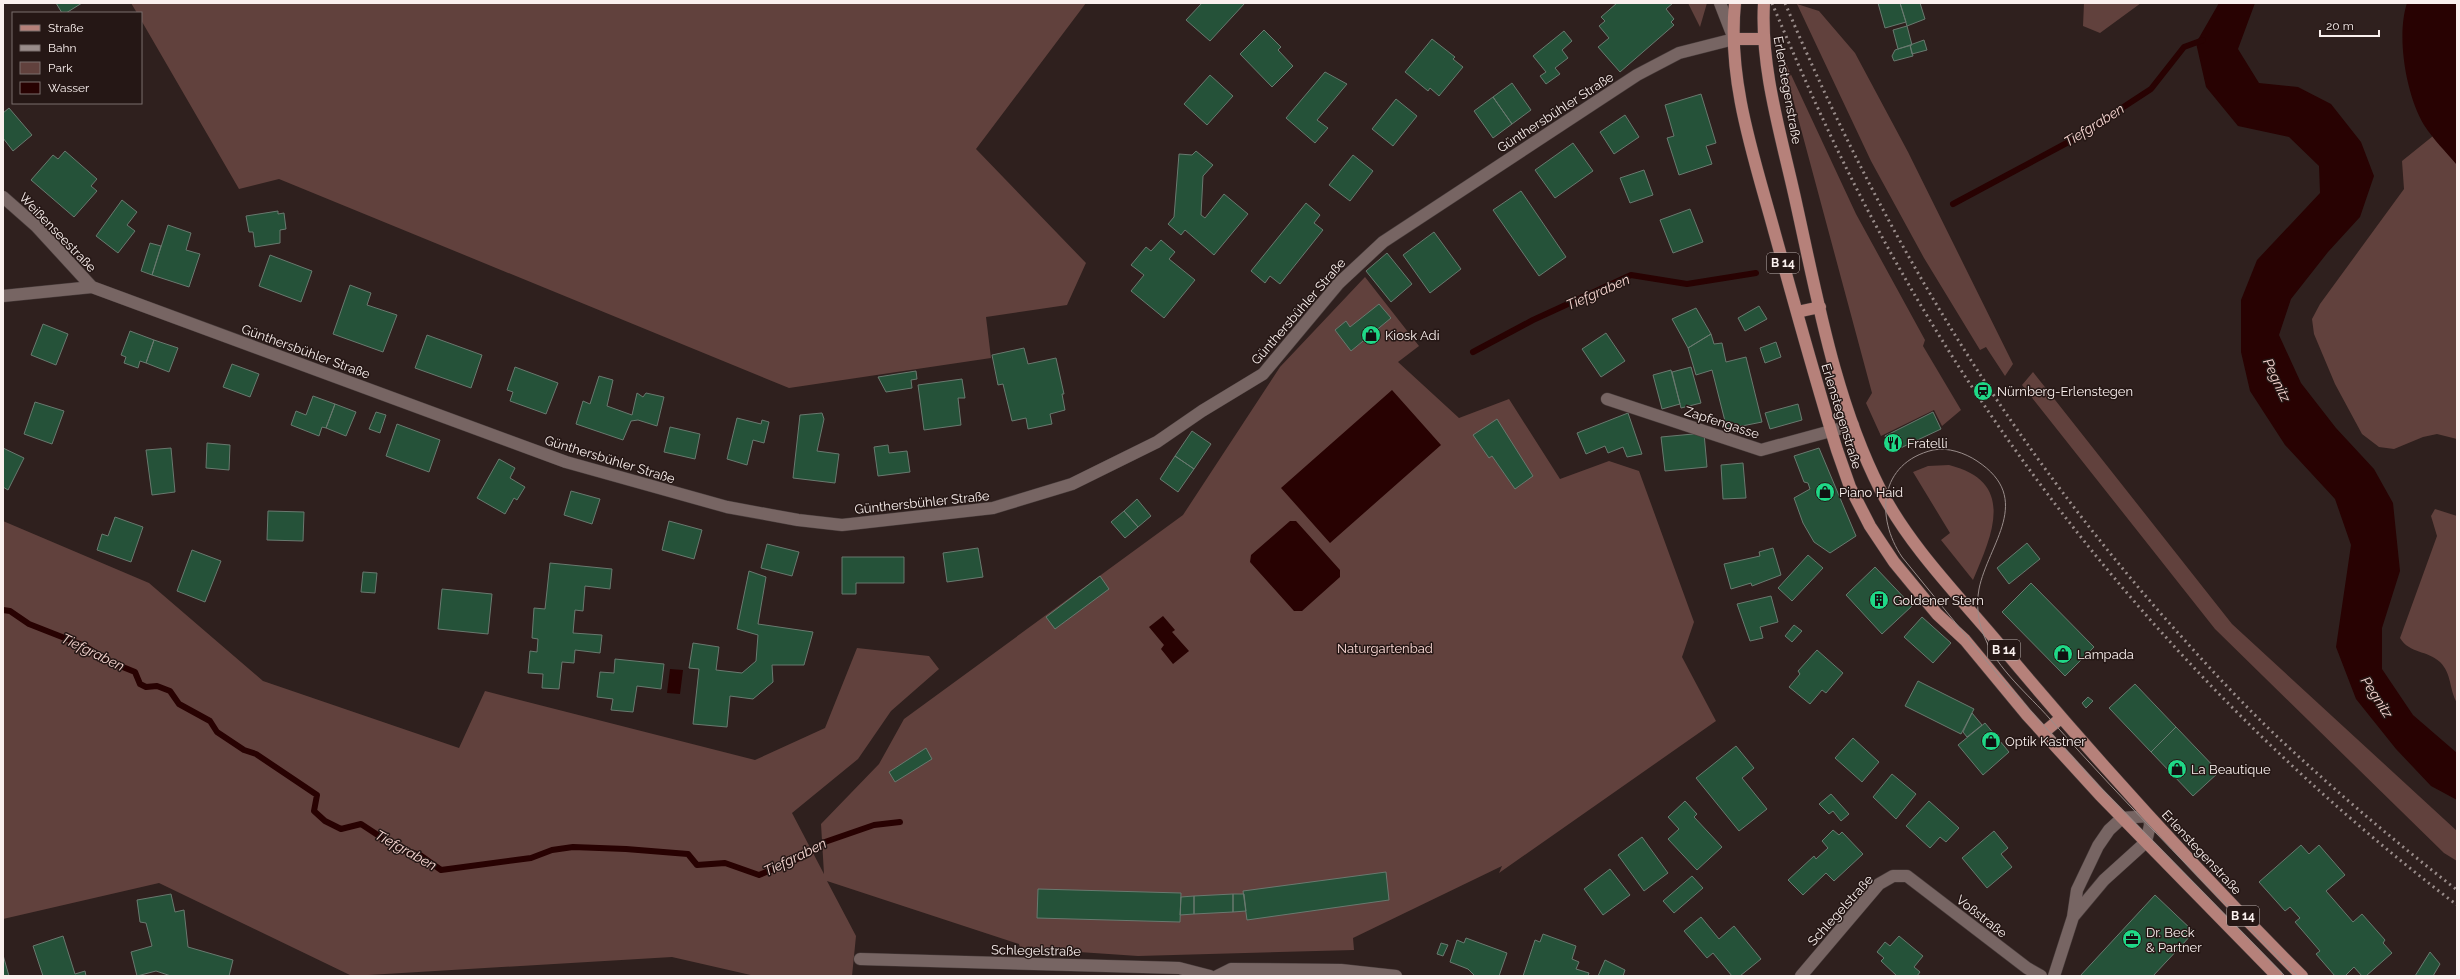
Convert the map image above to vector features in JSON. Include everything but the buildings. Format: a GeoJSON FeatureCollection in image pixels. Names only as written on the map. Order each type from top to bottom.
{"type":"FeatureCollection","features":[{"type":"Feature","properties":{"kind":"main road","name":"Erlenstegenstraße"},"geometry":{"type":"LineString","coordinates":[[1735,3],[1734,39],[1740,94],[1749,141],[1831,432],[1847,482],[1880,543],[1937,614],[1965,640],[2043,733],[2122,818],[2277,976]]}},
{"type":"Feature","properties":{"kind":"main road","name":"Erlenstegenstraße"},"geometry":{"type":"LineString","coordinates":[[1764,3],[1764,39],[1777,114],[1820,307],[1853,425],[1876,479],[1908,533],[2061,718],[2183,855],[2302,976]]}},
{"type":"Feature","properties":{"kind":"main road"},"geometry":{"type":"LineString","coordinates":[[1734,39],[1764,39]]}},
{"type":"Feature","properties":{"kind":"main road"},"geometry":{"type":"LineString","coordinates":[[1797,312],[1820,307]]}},
{"type":"Feature","properties":{"kind":"main road"},"geometry":{"type":"LineString","coordinates":[[2043,733],[2061,718]]}},
{"type":"Feature","properties":{"kind":"street"},"geometry":{"type":"LineString","coordinates":[[1720,3],[1734,39]]}},
{"type":"Feature","properties":{"kind":"street","name":"Günthersbühler Straße"},"geometry":{"type":"LineString","coordinates":[[3,296],[92,287],[566,462],[727,507],[798,520],[842,525],[993,508],[1072,484],[1157,442],[1202,411],[1263,374],[1339,283],[1383,242],[1637,75],[1679,53],[1734,39]]}},
{"type":"Feature","properties":{"kind":"street","name":"Weißenseestraße"},"geometry":{"type":"LineString","coordinates":[[3,196],[36,226],[92,287]]}},
{"type":"Feature","properties":{"kind":"street","name":"Zapfengasse"},"geometry":{"type":"LineString","coordinates":[[1607,399],[1761,450],[1853,425]]}},
{"type":"Feature","properties":{"kind":"street","name":"Erlenstegenstraße"},"geometry":{"type":"LineString","coordinates":[[2122,818],[2149,816],[2150,825],[2146,842]]}},
{"type":"Feature","properties":{"kind":"street"},"geometry":{"type":"LineString","coordinates":[[2054,976],[2073,918],[2077,890],[2086,868],[2109,830],[2122,818]]}},
{"type":"Feature","properties":{"kind":"street"},"geometry":{"type":"LineString","coordinates":[[2073,918],[2104,880],[2146,842]]}},
{"type":"Feature","properties":{"kind":"street","name":"Schlegelstraße"},"geometry":{"type":"LineString","coordinates":[[1801,976],[1880,884],[1893,876],[1907,876]]}},
{"type":"Feature","properties":{"kind":"street","name":"Voßstraße"},"geometry":{"type":"LineString","coordinates":[[1907,876],[2027,968],[2041,976]]}},
{"type":"Feature","properties":{"kind":"street","name":"Schlegelstraße"},"geometry":{"type":"LineString","coordinates":[[860,959],[1179,968],[1210,976]]}},
{"type":"Feature","properties":{"kind":"street"},"geometry":{"type":"LineString","coordinates":[[1217,976],[1231,969],[1341,970],[1396,976]]}},
{"type":"Feature","properties":{"kind":"green space"},"geometry":{"type":"Polygon","coordinates":[[[131,3],[1086,3],[976,149],[1086,263],[1067,305],[986,317],[991,358],[789,388],[279,179],[239,189],[142,22],[142,12],[136,12],[131,3]]]}},
{"type":"Feature","properties":{"kind":"green space"},"geometry":{"type":"Polygon","coordinates":[[[1688,3],[1707,3],[1700,27],[1688,3]]]}},
{"type":"Feature","properties":{"kind":"green space"},"geometry":{"type":"Polygon","coordinates":[[[2084,3],[2141,3],[2100,33],[2083,26],[2084,3]]]}},
{"type":"Feature","properties":{"kind":"green space"},"geometry":{"type":"Polygon","coordinates":[[[1797,4],[1819,11],[1855,53],[1908,152],[2013,364],[2005,376],[1986,347],[1980,350],[1924,258],[1871,161],[1797,4]]]}},
{"type":"Feature","properties":{"kind":"green space"},"geometry":{"type":"Polygon","coordinates":[[[1780,51],[1856,214],[1925,340],[1923,346],[1961,410],[1942,426],[1934,410],[1881,436],[1866,403],[1872,393],[1780,51]]]}},
{"type":"Feature","properties":{"kind":"green space"},"geometry":{"type":"Polygon","coordinates":[[[2433,136],[2457,165],[2457,439],[2437,434],[2423,437],[2394,449],[2379,447],[2362,434],[2335,384],[2314,334],[2312,319],[2320,304],[2404,189],[2402,161],[2433,136]]]}},
{"type":"Feature","properties":{"kind":"green space","name":"Naturgartenbad"},"geometry":{"type":"Polygon","coordinates":[[[1365,277],[1419,346],[1398,362],[1459,418],[1509,399],[1560,479],[1609,461],[1639,471],[1694,622],[1682,657],[1716,721],[1499,873],[1502,866],[1353,938],[1354,950],[1138,956],[1020,948],[1019,944],[827,881],[856,936],[852,976],[755,976],[672,957],[352,976],[159,883],[3,919],[3,521],[149,583],[263,681],[459,748],[485,691],[755,760],[825,728],[857,648],[929,656],[939,669],[891,711],[858,759],[792,813],[824,874],[821,824],[879,764],[904,719],[1183,515],[1280,367],[1365,277]]]}},
{"type":"Feature","properties":{"kind":"green space"},"geometry":{"type":"Polygon","coordinates":[[[2033,372],[2232,624],[2457,831],[2457,861],[2444,853],[2215,629],[2022,385],[2033,372]]]}},
{"type":"Feature","properties":{"kind":"green space"},"geometry":{"type":"Polygon","coordinates":[[[1949,465],[1970,473],[1984,484],[1991,497],[1994,512],[1992,528],[1973,580],[1941,540],[1950,533],[1913,472],[1928,466],[1949,465]]]}},
{"type":"Feature","properties":{"kind":"green space"},"geometry":{"type":"Polygon","coordinates":[[[2435,509],[2457,516],[2457,703],[2454,698],[2447,672],[2440,662],[2430,655],[2409,647],[2400,638],[2437,536],[2431,516],[2435,509]]]}},
{"type":"Feature","properties":{"kind":"water","name":"Pegnitz"},"geometry":{"type":"Polygon","coordinates":[[[2219,3],[2255,3],[2238,49],[2259,83],[2298,87],[2331,104],[2361,142],[2374,176],[2360,217],[2328,252],[2291,299],[2279,335],[2301,383],[2336,428],[2374,469],[2393,503],[2400,571],[2382,628],[2382,669],[2413,715],[2457,753],[2457,800],[2431,786],[2396,749],[2356,699],[2336,647],[2351,545],[2335,499],[2285,445],[2250,391],[2241,352],[2241,300],[2257,260],[2320,193],[2319,166],[2289,137],[2238,126],[2206,87],[2196,43],[2219,3]]]}},
{"type":"Feature","properties":{"kind":"water"},"geometry":{"type":"Polygon","coordinates":[[[2407,3],[2457,3],[2457,165],[2424,125],[2412,98],[2405,65],[2402,32],[2407,3]]]}},
{"type":"Feature","properties":{"kind":"water"},"geometry":{"type":"Polygon","coordinates":[[[1392,390],[1441,445],[1330,543],[1281,488],[1392,390]]]}},
{"type":"Feature","properties":{"kind":"water"},"geometry":{"type":"Polygon","coordinates":[[[1290,521],[1296,521],[1340,570],[1340,577],[1302,611],[1294,611],[1250,562],[1251,555],[1290,521]]]}},
{"type":"Feature","properties":{"kind":"water"},"geometry":{"type":"Polygon","coordinates":[[[1163,616],[1175,630],[1172,632],[1189,651],[1173,664],[1161,649],[1164,645],[1149,627],[1163,616]]]}},
{"type":"Feature","properties":{"kind":"water"},"geometry":{"type":"Polygon","coordinates":[[[670,669],[683,670],[680,694],[667,693],[670,669]]]}},
{"type":"Feature","properties":{"kind":"waterway","name":"Tiefgraben"},"geometry":{"type":"LineString","coordinates":[[1953,204],[2076,138],[2151,89],[2184,47],[2203,40]]}},
{"type":"Feature","properties":{"kind":"waterway","name":"Tiefgraben"},"geometry":{"type":"LineString","coordinates":[[1473,352],[1533,320],[1631,275],[1687,284],[1756,273]]}},
{"type":"Feature","properties":{"kind":"waterway","name":"Tiefgraben"},"geometry":{"type":"LineString","coordinates":[[3,610],[10,611],[29,624],[85,646],[108,661],[135,672],[140,684],[146,687],[157,686],[170,691],[179,704],[210,721],[217,732],[244,750],[256,754],[317,795],[314,811],[325,821],[341,829],[361,824],[399,849],[420,855],[441,870],[531,858],[552,850],[573,847],[626,849],[688,854],[697,865],[725,863],[759,875],[807,855],[822,843],[874,825],[900,822]]}},
{"type":"Feature","properties":{"kind":"tram line"},"geometry":{"type":"LineString","coordinates":[[2285,976],[2094,781],[1998,675],[1902,557],[1893,541],[1888,525],[1886,509],[1887,493],[1892,479],[1902,467],[1915,457],[1939,449],[1962,453],[1977,461],[1994,476],[2003,491],[2005,506],[2003,522],[1979,589],[1978,614],[1990,649],[2005,671],[2141,817],[2298,976]]}},
{"type":"Feature","properties":{"kind":"railway"},"geometry":{"type":"LineString","coordinates":[[1772,3],[1820,114],[1874,222],[1930,320],[1991,416],[2058,507],[2129,595],[2205,679],[2285,759],[2369,834],[2457,905]]}},
{"type":"Feature","properties":{"kind":"railway"},"geometry":{"type":"LineString","coordinates":[[1785,3],[1822,86],[1902,245],[1946,320],[1993,395],[2044,467],[2098,538],[2156,608],[2242,702],[2278,738],[2336,790],[2457,890]]}},
{"type":"Feature","properties":{"kind":"place","name":"Kiosk Adi"},"geometry":{"type":"Point","coordinates":[1371,335]}},
{"type":"Feature","properties":{"kind":"place","name":"Nürnberg-Erlenstegen"},"geometry":{"type":"Point","coordinates":[1983,391]}},
{"type":"Feature","properties":{"kind":"place","name":"Fratelli"},"geometry":{"type":"Point","coordinates":[1893,443]}},
{"type":"Feature","properties":{"kind":"place","name":"Piano Haid"},"geometry":{"type":"Point","coordinates":[1825,492]}},
{"type":"Feature","properties":{"kind":"place","name":"Goldener Stern"},"geometry":{"type":"Point","coordinates":[1879,600]}},
{"type":"Feature","properties":{"kind":"place","name":"Lampada"},"geometry":{"type":"Point","coordinates":[2063,654]}},
{"type":"Feature","properties":{"kind":"place","name":"Optik Kastner"},"geometry":{"type":"Point","coordinates":[1991,741]}},
{"type":"Feature","properties":{"kind":"place","name":"La Beautique"},"geometry":{"type":"Point","coordinates":[2177,769]}},
{"type":"Feature","properties":{"kind":"place","name":"Dr. Beck & Partner"},"geometry":{"type":"Point","coordinates":[2132,939]}}]}
